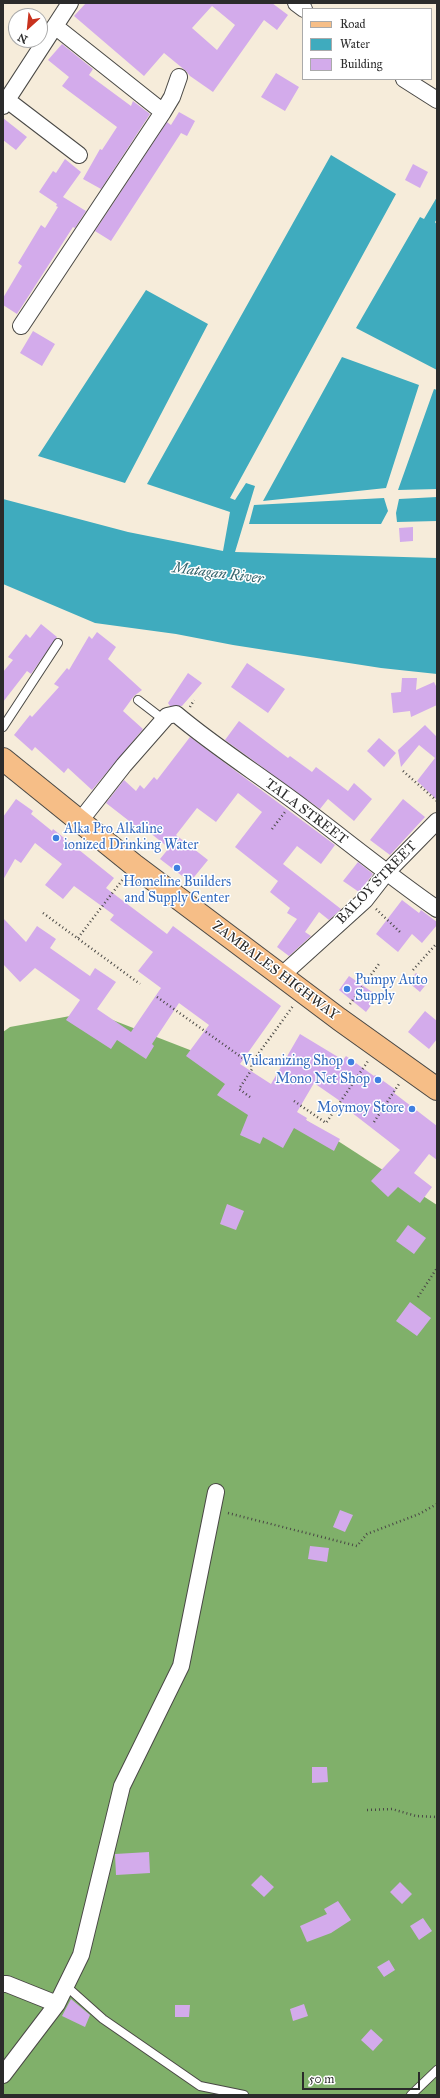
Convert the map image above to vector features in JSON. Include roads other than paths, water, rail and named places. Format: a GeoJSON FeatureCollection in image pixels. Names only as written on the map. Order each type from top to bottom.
{"type":"FeatureCollection","features":[{"type":"Feature","properties":{"kind":"main road","name":"ZAMBALES HIGHWAY"},"geometry":{"type":"LineString","coordinates":[[3,759],[134,865],[302,992],[437,1089]]}},
{"type":"Feature","properties":{"kind":"street"},"geometry":{"type":"LineString","coordinates":[[70,3],[56,27],[5,103],[79,155]]}},
{"type":"Feature","properties":{"kind":"street"},"geometry":{"type":"LineString","coordinates":[[56,27],[163,112]]}},
{"type":"Feature","properties":{"kind":"street"},"geometry":{"type":"LineString","coordinates":[[21,326],[163,112],[172,97],[179,77]]}},
{"type":"Feature","properties":{"kind":"street"},"geometry":{"type":"LineString","coordinates":[[406,80],[437,100]]}},
{"type":"Feature","properties":{"kind":"street"},"geometry":{"type":"LineString","coordinates":[[80,821],[124,765],[170,717]]}},
{"type":"Feature","properties":{"kind":"street","name":"TALA STREET"},"geometry":{"type":"LineString","coordinates":[[170,717],[205,739],[294,801],[386,873],[437,909]]}},
{"type":"Feature","properties":{"kind":"street","name":"BALOY STREET"},"geometry":{"type":"LineString","coordinates":[[281,976],[365,900],[386,873],[437,821]]}},
{"type":"Feature","properties":{"kind":"street"},"geometry":{"type":"LineString","coordinates":[[3,2075],[57,2004],[81,1955],[122,1786],[181,1666],[216,1492]]}},
{"type":"Feature","properties":{"kind":"street"},"geometry":{"type":"LineString","coordinates":[[3,1984],[7,1984],[57,2004]]}},
{"type":"Feature","properties":{"kind":"lane"},"geometry":{"type":"LineString","coordinates":[[3,727],[58,643]]}},
{"type":"Feature","properties":{"kind":"lane"},"geometry":{"type":"LineString","coordinates":[[138,700],[170,717]]}},
{"type":"Feature","properties":{"kind":"lane"},"geometry":{"type":"LineString","coordinates":[[66,1986],[103,2019],[200,2086],[244,2095]]}},
{"type":"Feature","properties":{"kind":"lane"},"geometry":{"type":"LineString","coordinates":[[411,2095],[437,2070]]}},
{"type":"Feature","properties":{"kind":"water","name":"Matagan River"},"geometry":{"type":"Polygon","coordinates":[[[331,155],[396,194],[230,498],[235,500],[246,483],[255,486],[235,552],[437,558],[437,674],[381,668],[233,645],[176,634],[95,623],[3,584],[3,499],[128,532],[223,551],[230,512],[147,484],[331,155]]]}},
{"type":"Feature","properties":{"kind":"water"},"geometry":{"type":"Polygon","coordinates":[[[437,197],[437,219],[435,222],[437,225],[437,370],[356,328],[420,217],[424,219],[437,197]]]}},
{"type":"Feature","properties":{"kind":"water"},"geometry":{"type":"Polygon","coordinates":[[[146,290],[208,324],[125,483],[38,456],[146,290]]]}},
{"type":"Feature","properties":{"kind":"water"},"geometry":{"type":"Polygon","coordinates":[[[342,357],[419,385],[386,488],[263,501],[342,357]]]}},
{"type":"Feature","properties":{"kind":"water"},"geometry":{"type":"Polygon","coordinates":[[[434,389],[437,390],[437,489],[398,490],[434,389]]]}},
{"type":"Feature","properties":{"kind":"water"},"geometry":{"type":"Polygon","coordinates":[[[437,497],[437,521],[397,522],[396,513],[399,499],[437,497]]]}},
{"type":"Feature","properties":{"kind":"water"},"geometry":{"type":"Polygon","coordinates":[[[384,498],[388,511],[381,524],[249,524],[254,505],[384,498]]]}},
{"type":"Feature","properties":{"kind":"place","name":"Alka Pro Alkaline ionized Drinking Water"},"geometry":{"type":"Point","coordinates":[56,838]}},
{"type":"Feature","properties":{"kind":"place","name":"Homeline Builders and Supply Center"},"geometry":{"type":"Point","coordinates":[177,868]}},
{"type":"Feature","properties":{"kind":"place","name":"Pumpy Auto Supply"},"geometry":{"type":"Point","coordinates":[347,989]}},
{"type":"Feature","properties":{"kind":"place","name":"Vulcanizing Shop"},"geometry":{"type":"Point","coordinates":[351,1062]}},
{"type":"Feature","properties":{"kind":"place","name":"Mono Net Shop"},"geometry":{"type":"Point","coordinates":[378,1080]}},
{"type":"Feature","properties":{"kind":"place","name":"Moymoy Store"},"geometry":{"type":"Point","coordinates":[412,1109]}}]}
